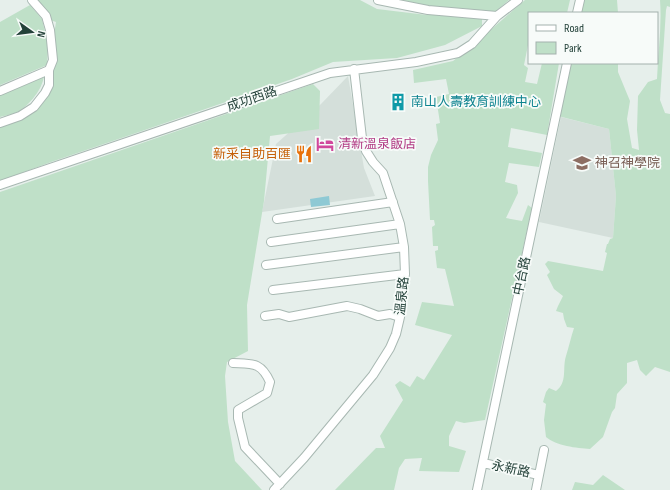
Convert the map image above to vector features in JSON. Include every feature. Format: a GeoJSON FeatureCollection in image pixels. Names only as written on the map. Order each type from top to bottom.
{"type":"FeatureCollection","features":[{"type":"Feature","properties":{"kind":"street"},"geometry":{"type":"LineString","coordinates":[[0,123],[20,116],[34,107],[45,93],[49,85],[49,70],[53,60],[50,30],[46,16],[32,0]]}},
{"type":"Feature","properties":{"kind":"street"},"geometry":{"type":"LineString","coordinates":[[378,0],[428,10],[497,16]]}},
{"type":"Feature","properties":{"kind":"street","name":"成功西路"},"geometry":{"type":"LineString","coordinates":[[0,185],[330,73],[416,62],[458,53],[472,44],[497,16],[518,0]]}},
{"type":"Feature","properties":{"kind":"street"},"geometry":{"type":"LineString","coordinates":[[577,12],[580,0]]}},
{"type":"Feature","properties":{"kind":"street","name":"中台路"},"geometry":{"type":"LineString","coordinates":[[477,490],[567,64]]}},
{"type":"Feature","properties":{"kind":"street","name":"溫泉路"},"geometry":{"type":"LineString","coordinates":[[277,487],[304,458],[373,375],[390,348],[396,334],[400,317],[405,274],[404,248],[400,224],[383,173],[366,151],[362,138],[354,69]]}},
{"type":"Feature","properties":{"kind":"street"},"geometry":{"type":"LineString","coordinates":[[0,91],[49,70]]}},
{"type":"Feature","properties":{"kind":"street"},"geometry":{"type":"LineString","coordinates":[[277,219],[393,202]]}},
{"type":"Feature","properties":{"kind":"street"},"geometry":{"type":"LineString","coordinates":[[271,242],[400,224]]}},
{"type":"Feature","properties":{"kind":"street"},"geometry":{"type":"LineString","coordinates":[[266,265],[404,248]]}},
{"type":"Feature","properties":{"kind":"street"},"geometry":{"type":"LineString","coordinates":[[273,290],[405,274]]}},
{"type":"Feature","properties":{"kind":"street"},"geometry":{"type":"LineString","coordinates":[[265,316],[279,314],[289,317],[347,306],[378,316],[390,314],[400,317]]}},
{"type":"Feature","properties":{"kind":"street"},"geometry":{"type":"LineString","coordinates":[[233,364],[248,364],[260,367],[265,372],[270,382],[267,393],[238,410],[238,418],[245,446],[277,487]]}},
{"type":"Feature","properties":{"kind":"street"},"geometry":{"type":"LineString","coordinates":[[536,490],[544,450]]}},
{"type":"Feature","properties":{"kind":"street","name":"永新路"},"geometry":{"type":"LineString","coordinates":[[483,463],[539,475]]}},
{"type":"Feature","properties":{"kind":"shaded area","name":"清新溫泉飯店"},"geometry":{"type":"Polygon","coordinates":[[[348,76],[364,168],[375,196],[262,212],[276,144],[321,104],[348,76]]]}},
{"type":"Feature","properties":{"kind":"shaded area","name":"神召神學院"},"geometry":{"type":"Polygon","coordinates":[[[561,117],[609,129],[616,196],[613,238],[539,222],[561,117]]]}},
{"type":"Feature","properties":{"kind":"green space"},"geometry":{"type":"Polygon","coordinates":[[[35,0],[360,0],[377,9],[427,15],[453,12],[482,19],[482,26],[445,45],[397,58],[333,62],[292,79],[0,181],[0,125],[26,114],[45,91],[56,22],[47,19],[35,0]]]}},
{"type":"Feature","properties":{"kind":"green space"},"geometry":{"type":"Polygon","coordinates":[[[377,0],[509,0],[495,12],[459,8],[398,6],[377,0]]]}},
{"type":"Feature","properties":{"kind":"green space"},"geometry":{"type":"Polygon","coordinates":[[[525,0],[570,0],[567,12],[528,12],[528,45],[524,65],[528,68],[525,82],[537,84],[542,64],[559,64],[547,135],[511,128],[508,147],[542,153],[539,167],[509,163],[505,182],[517,185],[518,193],[506,218],[522,221],[528,205],[532,208],[485,420],[464,423],[456,421],[449,436],[449,446],[466,451],[459,472],[419,471],[422,458],[405,459],[399,468],[394,490],[335,490],[376,448],[385,448],[380,436],[403,400],[395,385],[400,381],[410,387],[417,376],[424,380],[452,335],[415,325],[422,302],[454,306],[445,269],[437,268],[435,251],[438,250],[438,246],[433,246],[432,227],[435,225],[434,220],[430,220],[428,181],[428,167],[431,155],[438,140],[436,124],[440,123],[436,97],[449,94],[446,79],[414,83],[413,70],[453,61],[525,0]]]}},
{"type":"Feature","properties":{"kind":"green space"},"geometry":{"type":"Polygon","coordinates":[[[581,0],[617,0],[618,12],[579,12],[581,0]]]}},
{"type":"Feature","properties":{"kind":"green space"},"geometry":{"type":"Polygon","coordinates":[[[660,0],[670,0],[670,7],[667,6],[666,10],[660,100],[665,113],[670,114],[670,372],[655,367],[646,376],[640,370],[637,360],[627,363],[627,383],[617,394],[615,408],[612,412],[603,437],[590,449],[567,446],[555,443],[546,437],[544,420],[546,404],[543,402],[549,388],[556,391],[562,383],[565,361],[574,328],[567,327],[563,313],[556,311],[563,296],[554,289],[547,275],[550,272],[545,264],[548,261],[603,271],[607,253],[605,252],[607,244],[610,239],[613,238],[616,196],[609,129],[558,116],[568,64],[618,64],[618,72],[630,101],[627,119],[632,148],[639,150],[637,130],[638,96],[648,82],[657,79],[660,0]]]}},
{"type":"Feature","properties":{"kind":"green space"},"geometry":{"type":"Polygon","coordinates":[[[30,5],[42,19],[48,45],[47,65],[0,85],[0,22],[30,5]]]}},
{"type":"Feature","properties":{"kind":"green space"},"geometry":{"type":"Polygon","coordinates":[[[44,72],[44,77],[40,88],[29,103],[19,111],[0,117],[0,92],[44,72]]]}},
{"type":"Feature","properties":{"kind":"green space"},"geometry":{"type":"Polygon","coordinates":[[[313,84],[320,91],[319,129],[270,136],[264,201],[247,305],[248,351],[227,362],[225,376],[228,422],[235,461],[262,490],[0,490],[0,192],[313,84]]]}},
{"type":"Feature","properties":{"kind":"green space"},"geometry":{"type":"Polygon","coordinates":[[[603,475],[625,490],[572,490],[575,482],[593,485],[603,475]]]}},
{"type":"Feature","properties":{"kind":"water"},"geometry":{"type":"Polygon","coordinates":[[[329,196],[330,205],[311,207],[310,199],[329,196]]]}},
{"type":"Feature","properties":{"kind":"place","name":"南山人壽教育訓練中心"},"geometry":{"type":"Point","coordinates":[398,102]}},
{"type":"Feature","properties":{"kind":"place","name":"清新溫泉飯店"},"geometry":{"type":"Point","coordinates":[325,144]}},
{"type":"Feature","properties":{"kind":"place","name":"新采自助百匯"},"geometry":{"type":"Point","coordinates":[304,154]}},
{"type":"Feature","properties":{"kind":"place","name":"神召神學院"},"geometry":{"type":"Point","coordinates":[582,163]}}]}
